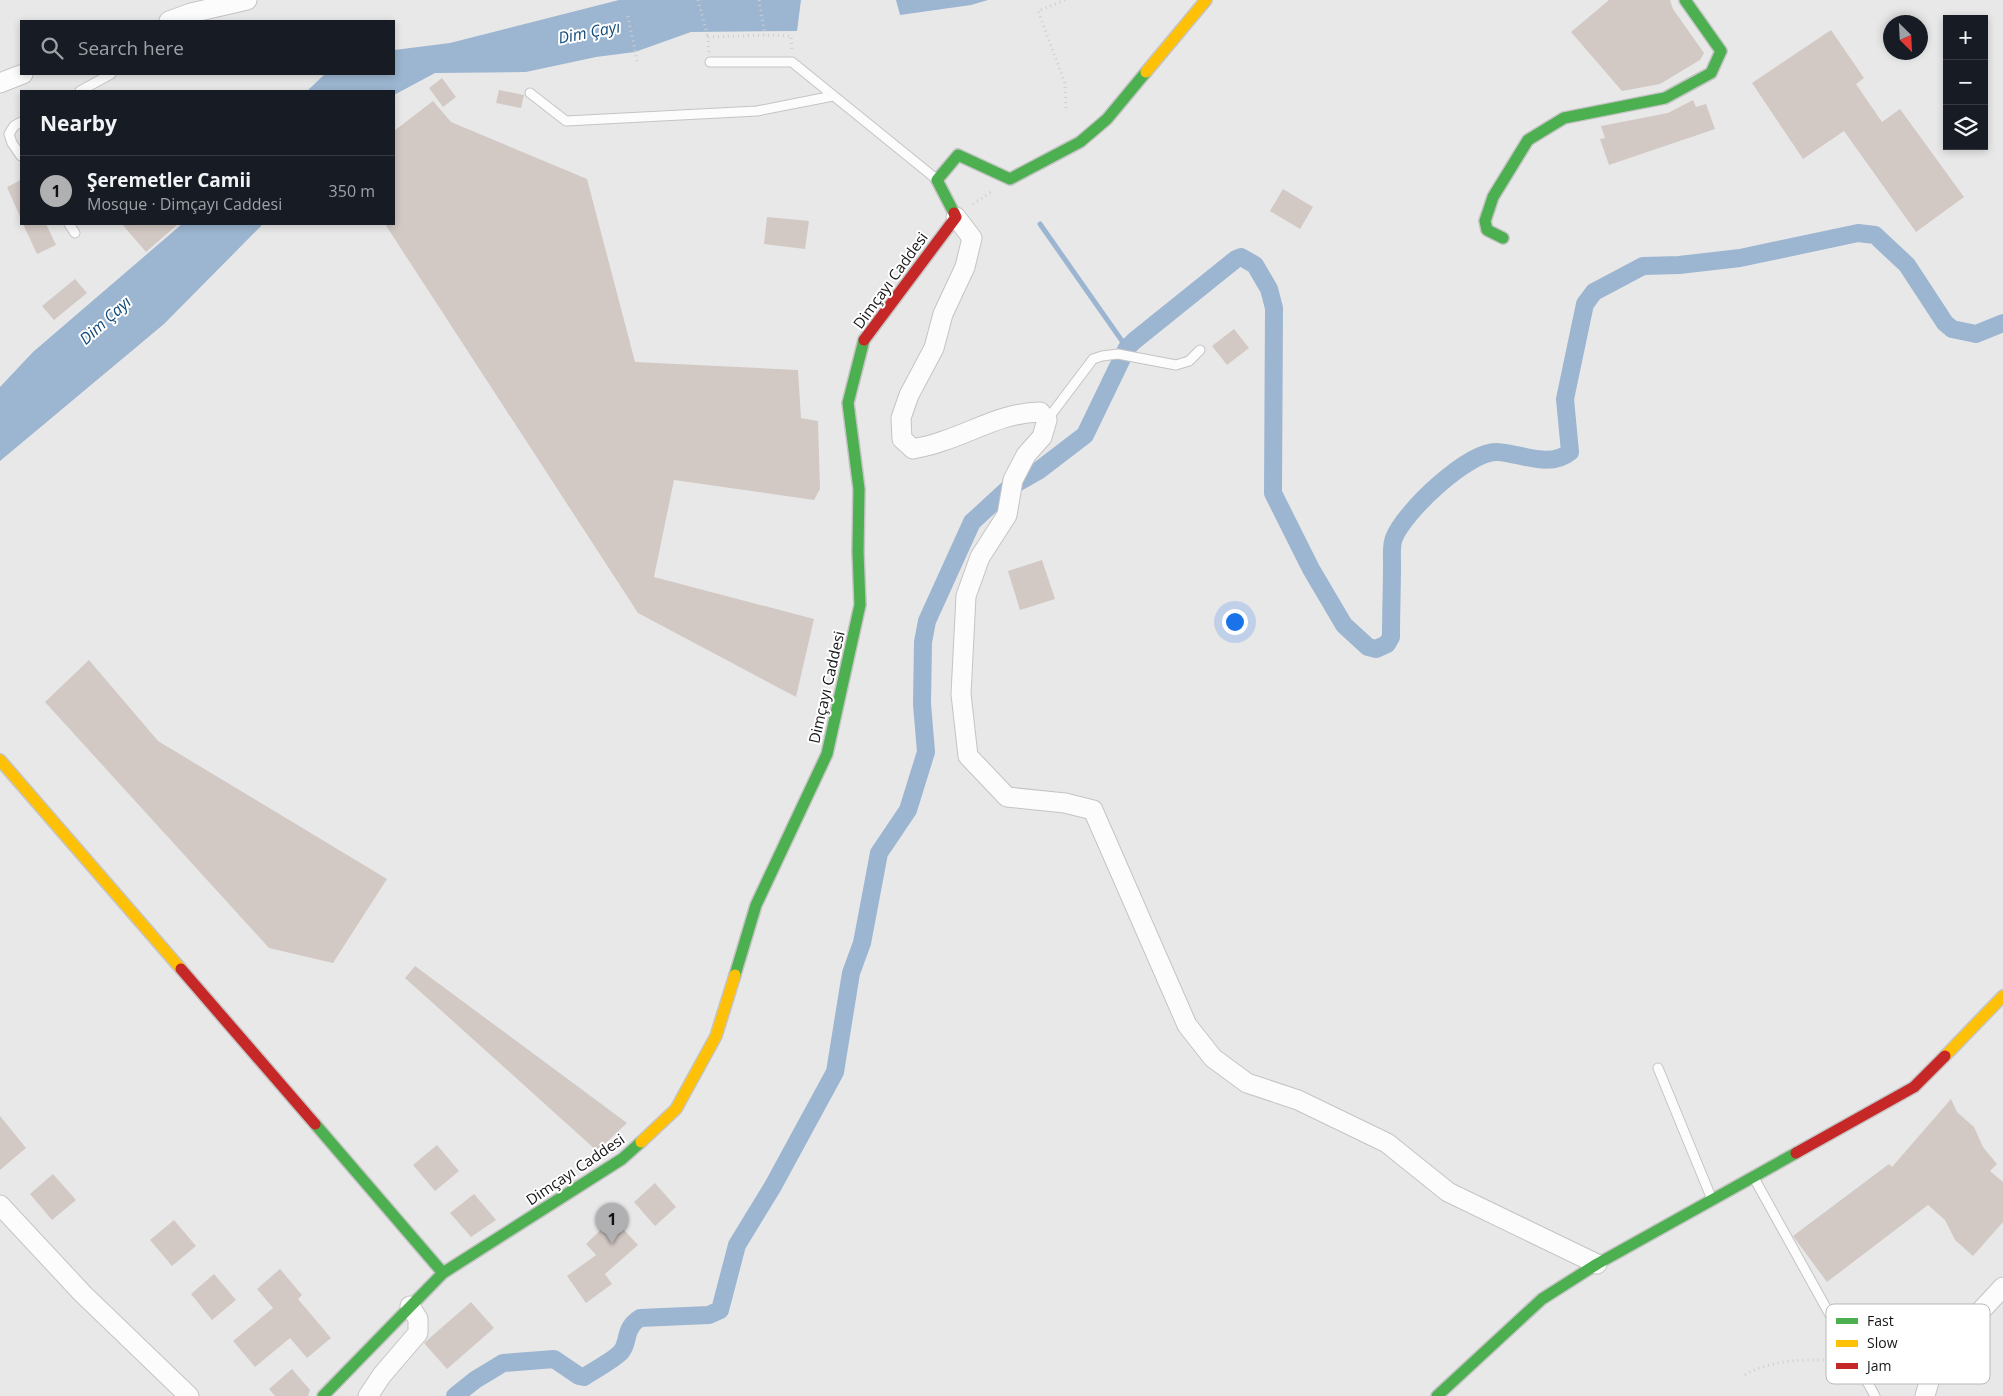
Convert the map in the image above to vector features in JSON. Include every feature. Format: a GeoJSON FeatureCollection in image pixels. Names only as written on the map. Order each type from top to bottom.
{"type":"FeatureCollection","features":[{"type":"Feature","properties":{"kind":"street"},"geometry":{"type":"LineString","coordinates":[[174,20],[247,0]]}},
{"type":"Feature","properties":{"kind":"street"},"geometry":{"type":"LineString","coordinates":[[1206,0],[1107,119],[1080,142],[1010,179],[958,155],[937,180],[956,217],[972,238],[966,260],[943,314],[934,348],[909,395],[901,418],[902,439],[913,449],[944,441],[986,423],[1023,412],[1040,412],[1047,420],[1042,437],[1026,455],[1012,486],[1007,515],[980,557],[966,596],[961,694],[968,756],[1007,797],[1065,803],[1094,810],[1187,1025],[1213,1058],[1247,1083],[1298,1100],[1387,1143],[1448,1192],[1598,1264]]}},
{"type":"Feature","properties":{"kind":"street"},"geometry":{"type":"LineString","coordinates":[[1503,238],[1487,230],[1485,222],[1493,197],[1528,140],[1564,118],[1665,98],[1711,73],[1720,51],[1685,0]]}},
{"type":"Feature","properties":{"kind":"street"},"geometry":{"type":"LineString","coordinates":[[0,83],[20,75]]}},
{"type":"Feature","properties":{"kind":"street","name":"Dimçayı Caddesi"},"geometry":{"type":"LineString","coordinates":[[323,1396],[443,1273],[622,1159],[676,1109],[716,1036],[756,905],[827,754],[860,605],[858,552],[859,489],[848,404],[865,337],[956,217]]}},
{"type":"Feature","properties":{"kind":"street"},"geometry":{"type":"LineString","coordinates":[[0,760],[443,1273]]}},
{"type":"Feature","properties":{"kind":"street"},"geometry":{"type":"LineString","coordinates":[[1437,1396],[1542,1299],[1598,1264],[1914,1087],[2003,996]]}},
{"type":"Feature","properties":{"kind":"street"},"geometry":{"type":"LineString","coordinates":[[0,1205],[83,1294],[189,1396]]}},
{"type":"Feature","properties":{"kind":"street"},"geometry":{"type":"LineString","coordinates":[[1987,1304],[2003,1287]]}},
{"type":"Feature","properties":{"kind":"street"},"geometry":{"type":"LineString","coordinates":[[368,1396],[382,1375],[418,1333],[418,1319],[410,1306]]}},
{"type":"Feature","properties":{"kind":"lane"},"geometry":{"type":"LineString","coordinates":[[710,62],[792,62],[937,180]]}},
{"type":"Feature","properties":{"kind":"lane"},"geometry":{"type":"LineString","coordinates":[[82,90],[109,75]]}},
{"type":"Feature","properties":{"kind":"lane"},"geometry":{"type":"LineString","coordinates":[[530,93],[566,121],[756,111],[833,96]]}},
{"type":"Feature","properties":{"kind":"lane"},"geometry":{"type":"LineString","coordinates":[[20,123],[14,126],[10,134],[12,143],[20,155]]}},
{"type":"Feature","properties":{"kind":"lane"},"geometry":{"type":"LineString","coordinates":[[70,225],[75,233]]}},
{"type":"Feature","properties":{"kind":"lane"},"geometry":{"type":"LineString","coordinates":[[1047,420],[1092,359],[1118,354],[1176,365],[1189,361],[1200,350]]}},
{"type":"Feature","properties":{"kind":"lane"},"geometry":{"type":"LineString","coordinates":[[1658,1068],[1712,1201]]}},
{"type":"Feature","properties":{"kind":"lane"},"geometry":{"type":"LineString","coordinates":[[1754,1177],[1826,1307]]}},
{"type":"Feature","properties":{"kind":"lane"},"geometry":{"type":"LineString","coordinates":[[1868,1384],[1875,1396]]}},
{"type":"Feature","properties":{"kind":"path"},"geometry":{"type":"LineString","coordinates":[[698,0],[708,37],[710,62]]}},
{"type":"Feature","properties":{"kind":"path"},"geometry":{"type":"LineString","coordinates":[[760,0],[764,35]]}},
{"type":"Feature","properties":{"kind":"path"},"geometry":{"type":"LineString","coordinates":[[1065,0],[1038,11],[1065,83],[1066,112]]}},
{"type":"Feature","properties":{"kind":"path"},"geometry":{"type":"LineString","coordinates":[[628,16],[637,60]]}},
{"type":"Feature","properties":{"kind":"path"},"geometry":{"type":"LineString","coordinates":[[708,37],[791,36],[792,62]]}},
{"type":"Feature","properties":{"kind":"path"},"geometry":{"type":"LineString","coordinates":[[956,217],[1010,179]]}},
{"type":"Feature","properties":{"kind":"path"},"geometry":{"type":"LineString","coordinates":[[1744,1375],[1755,1368],[1799,1359],[1826,1360]]}},
{"type":"Feature","properties":{"kind":"water","name":"Dim Çayı"},"geometry":{"type":"Polygon","coordinates":[[[619,0],[801,0],[797,31],[691,32],[635,52],[596,57],[526,72],[435,73],[395,94],[395,90],[308,90],[324,75],[395,75],[395,50],[450,43],[619,0]]]}},
{"type":"Feature","properties":{"kind":"water"},"geometry":{"type":"Polygon","coordinates":[[[896,0],[988,0],[971,5],[900,15],[896,0]]]}},
{"type":"Feature","properties":{"kind":"water","name":"Dim Çayı"},"geometry":{"type":"Polygon","coordinates":[[[181,225],[262,225],[164,324],[0,461],[0,387],[33,352],[181,225]]]}},
{"type":"Feature","properties":{"kind":"building"},"geometry":{"type":"Polygon","coordinates":[[[1609,0],[1670,0],[1673,9],[1704,53],[1700,60],[1660,84],[1622,91],[1571,32],[1609,0]]]}},
{"type":"Feature","properties":{"kind":"building"},"geometry":{"type":"Polygon","coordinates":[[[1831,30],[1864,78],[1856,84],[1882,122],[1900,109],[1964,197],[1916,232],[1844,131],[1803,159],[1752,83],[1831,30]]]}},
{"type":"Feature","properties":{"kind":"building"},"geometry":{"type":"Polygon","coordinates":[[[442,78],[456,97],[443,107],[429,88],[442,78]]]}},
{"type":"Feature","properties":{"kind":"building"},"geometry":{"type":"Polygon","coordinates":[[[499,90],[524,95],[521,108],[496,103],[499,90]]]}},
{"type":"Feature","properties":{"kind":"building"},"geometry":{"type":"Polygon","coordinates":[[[1693,100],[1696,107],[1706,104],[1715,129],[1609,165],[1600,139],[1605,138],[1601,126],[1668,113],[1693,100]]]}},
{"type":"Feature","properties":{"kind":"building"},"geometry":{"type":"Polygon","coordinates":[[[433,101],[451,122],[587,179],[635,362],[798,370],[801,418],[818,421],[820,489],[814,500],[674,480],[654,577],[814,619],[796,697],[638,613],[386,225],[395,225],[395,130],[433,101]]]}},
{"type":"Feature","properties":{"kind":"building"},"geometry":{"type":"Polygon","coordinates":[[[20,180],[20,217],[7,187],[20,180]]]}},
{"type":"Feature","properties":{"kind":"building"},"geometry":{"type":"Polygon","coordinates":[[[1283,189],[1313,207],[1300,229],[1270,211],[1283,189]]]}},
{"type":"Feature","properties":{"kind":"building"},"geometry":{"type":"Polygon","coordinates":[[[767,217],[809,221],[805,249],[764,244],[767,217]]]}},
{"type":"Feature","properties":{"kind":"building"},"geometry":{"type":"Polygon","coordinates":[[[23,225],[46,225],[56,245],[37,254],[23,225]]]}},
{"type":"Feature","properties":{"kind":"building"},"geometry":{"type":"Polygon","coordinates":[[[123,225],[177,225],[146,252],[123,225]]]}},
{"type":"Feature","properties":{"kind":"building"},"geometry":{"type":"Polygon","coordinates":[[[75,279],[87,293],[54,320],[42,306],[75,279]]]}},
{"type":"Feature","properties":{"kind":"building"},"geometry":{"type":"Polygon","coordinates":[[[1234,329],[1249,348],[1227,365],[1212,346],[1234,329]]]}},
{"type":"Feature","properties":{"kind":"building"},"geometry":{"type":"Polygon","coordinates":[[[1042,560],[1055,599],[1020,610],[1008,571],[1042,560]]]}},
{"type":"Feature","properties":{"kind":"building"},"geometry":{"type":"Polygon","coordinates":[[[89,660],[158,741],[387,879],[333,963],[269,948],[45,702],[89,660]]]}},
{"type":"Feature","properties":{"kind":"building"},"geometry":{"type":"Polygon","coordinates":[[[415,966],[627,1123],[597,1151],[405,978],[415,966]]]}},
{"type":"Feature","properties":{"kind":"building"},"geometry":{"type":"Polygon","coordinates":[[[1951,1099],[1957,1112],[1974,1127],[1983,1147],[1997,1164],[1990,1171],[2003,1182],[2003,1222],[1973,1256],[1955,1240],[1945,1220],[1928,1205],[1827,1282],[1793,1236],[1889,1164],[1892,1167],[1951,1099]]]}},
{"type":"Feature","properties":{"kind":"building"},"geometry":{"type":"Polygon","coordinates":[[[0,1116],[26,1148],[0,1170],[0,1116]]]}},
{"type":"Feature","properties":{"kind":"building"},"geometry":{"type":"Polygon","coordinates":[[[437,1145],[459,1171],[435,1191],[413,1165],[437,1145]]]}},
{"type":"Feature","properties":{"kind":"building"},"geometry":{"type":"Polygon","coordinates":[[[53,1174],[76,1200],[52,1220],[30,1194],[53,1174]]]}},
{"type":"Feature","properties":{"kind":"building"},"geometry":{"type":"Polygon","coordinates":[[[655,1183],[676,1207],[655,1226],[634,1202],[655,1183]]]}},
{"type":"Feature","properties":{"kind":"building"},"geometry":{"type":"Polygon","coordinates":[[[474,1194],[496,1220],[471,1237],[450,1213],[474,1194]]]}},
{"type":"Feature","properties":{"kind":"building"},"geometry":{"type":"Polygon","coordinates":[[[613,1218],[638,1245],[605,1274],[612,1284],[586,1303],[567,1276],[596,1255],[586,1244],[613,1218]]]}},
{"type":"Feature","properties":{"kind":"building"},"geometry":{"type":"Polygon","coordinates":[[[174,1220],[196,1246],[172,1266],[150,1240],[174,1220]]]}},
{"type":"Feature","properties":{"kind":"building"},"geometry":{"type":"Polygon","coordinates":[[[280,1269],[302,1295],[298,1299],[331,1338],[307,1358],[290,1338],[255,1367],[233,1341],[273,1308],[257,1289],[280,1269]]]}},
{"type":"Feature","properties":{"kind":"building"},"geometry":{"type":"Polygon","coordinates":[[[214,1274],[236,1300],[212,1320],[191,1294],[214,1274]]]}},
{"type":"Feature","properties":{"kind":"building"},"geometry":{"type":"Polygon","coordinates":[[[471,1302],[494,1328],[447,1369],[424,1343],[471,1302]]]}},
{"type":"Feature","properties":{"kind":"building"},"geometry":{"type":"Polygon","coordinates":[[[292,1369],[310,1390],[308,1396],[275,1396],[269,1389],[292,1369]]]}},
{"type":"Feature","properties":{"kind":"waterway"},"geometry":{"type":"LineString","coordinates":[[1040,224],[1127,348]]}},
{"type":"Feature","properties":{"kind":"waterway"},"geometry":{"type":"LineString","coordinates":[[1017,483],[1038,471],[1085,435],[1127,348],[1236,259],[1241,257],[1255,265],[1269,289],[1274,308],[1273,493],[1311,569],[1344,625],[1368,647],[1376,649],[1387,644],[1391,637],[1392,547],[1400,527],[1410,513],[1438,485],[1470,461],[1485,454],[1497,452],[1544,460],[1562,457],[1570,452],[1565,399],[1585,304],[1594,292],[1643,266],[1679,265],[1740,258],[1858,233],[1875,235],[1907,265],[1945,323],[1952,329],[1976,334],[2003,323]]}},
{"type":"Feature","properties":{"kind":"waterway"},"geometry":{"type":"LineString","coordinates":[[455,1396],[475,1380],[503,1363],[554,1359],[579,1376],[584,1377],[621,1352],[631,1326],[640,1318],[709,1315],[720,1310],[737,1245],[773,1186],[835,1072],[851,973],[862,943],[879,853],[908,810],[926,752],[922,704],[923,642],[927,621],[972,522],[1008,489]]}},
{"type":"Feature","properties":{"kind":"traffic: fast"},"geometry":{"type":"LineString","coordinates":[[1503,238],[1487,230],[1485,221],[1493,197],[1528,140],[1564,118],[1665,98],[1711,73],[1721,51],[1685,0]]}},
{"type":"Feature","properties":{"kind":"traffic: fast"},"geometry":{"type":"LineString","coordinates":[[954,213],[937,180],[958,155],[1010,179],[1080,142],[1107,119],[1146,72]]}},
{"type":"Feature","properties":{"kind":"traffic: fast"},"geometry":{"type":"LineString","coordinates":[[735,975],[756,905],[827,754],[860,605],[858,552],[859,489],[848,403],[864,340]]}},
{"type":"Feature","properties":{"kind":"traffic: fast"},"geometry":{"type":"LineString","coordinates":[[315,1124],[443,1273]]}},
{"type":"Feature","properties":{"kind":"traffic: fast"},"geometry":{"type":"LineString","coordinates":[[323,1396],[443,1273],[622,1159],[641,1142]]}},
{"type":"Feature","properties":{"kind":"traffic: fast"},"geometry":{"type":"LineString","coordinates":[[1437,1396],[1542,1299],[1597,1264],[1796,1153]]}},
{"type":"Feature","properties":{"kind":"traffic: slow"},"geometry":{"type":"LineString","coordinates":[[1146,72],[1206,0]]}},
{"type":"Feature","properties":{"kind":"traffic: slow"},"geometry":{"type":"LineString","coordinates":[[0,760],[181,969]]}},
{"type":"Feature","properties":{"kind":"traffic: slow"},"geometry":{"type":"LineString","coordinates":[[641,1142],[676,1109],[716,1036],[735,975]]}},
{"type":"Feature","properties":{"kind":"traffic: slow"},"geometry":{"type":"LineString","coordinates":[[1945,1056],[2003,996]]}},
{"type":"Feature","properties":{"kind":"traffic: jam"},"geometry":{"type":"LineString","coordinates":[[864,340],[956,217],[954,213]]}},
{"type":"Feature","properties":{"kind":"traffic: jam"},"geometry":{"type":"LineString","coordinates":[[181,969],[315,1124]]}},
{"type":"Feature","properties":{"kind":"traffic: jam"},"geometry":{"type":"LineString","coordinates":[[1796,1153],[1914,1087],[1945,1056]]}},
{"type":"Feature","properties":{"kind":"place","name":"Şeremetler Camii"},"geometry":{"type":"Point","coordinates":[612,1244]}}]}
